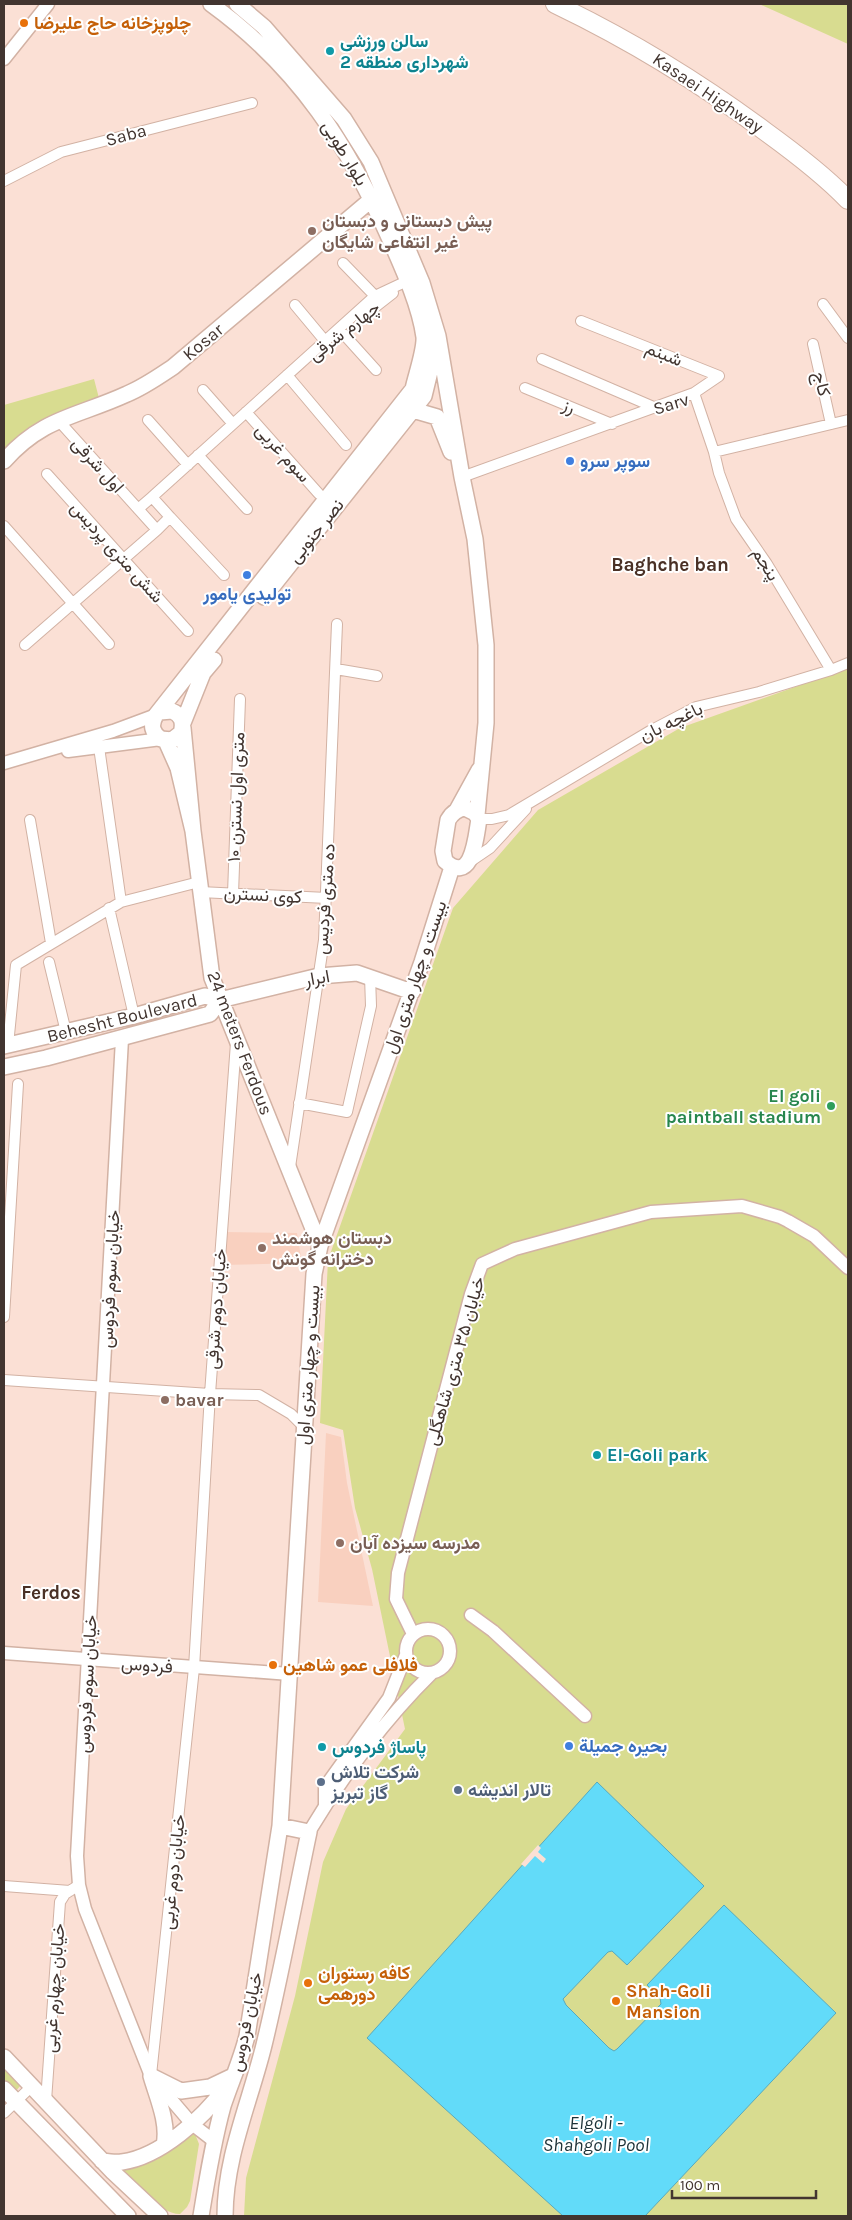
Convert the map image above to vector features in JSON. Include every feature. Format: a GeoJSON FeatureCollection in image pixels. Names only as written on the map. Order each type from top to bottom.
{"type":"FeatureCollection","features":[{"type":"Feature","properties":{"kind":"highway","name":"Kasaei Highway"},"geometry":{"type":"LineString","coordinates":[[555,4],[609,30],[669,64],[800,158],[848,200]]}},
{"type":"Feature","properties":{"kind":"main road","name":"بلوار طوبی"},"geometry":{"type":"LineString","coordinates":[[212,4],[234,20],[276,60],[314,103],[379,196],[422,284],[431,337]]}},
{"type":"Feature","properties":{"kind":"main road","name":"بلوار طوبی"},"geometry":{"type":"LineString","coordinates":[[237,4],[264,27],[344,119],[371,162],[379,196],[407,281],[431,337]]}},
{"type":"Feature","properties":{"kind":"main road","name":"Kosar"},"geometry":{"type":"LineString","coordinates":[[4,461],[36,432],[58,420],[126,395],[150,383],[173,367],[379,196]]}},
{"type":"Feature","properties":{"kind":"main road","name":"نصر جنوبی"},"geometry":{"type":"LineString","coordinates":[[183,725],[203,673],[424,396],[431,337]]}},
{"type":"Feature","properties":{"kind":"main road","name":"نصر جنوبی"},"geometry":{"type":"LineString","coordinates":[[158,714],[413,389],[431,337]]}},
{"type":"Feature","properties":{"kind":"main road"},"geometry":{"type":"LineString","coordinates":[[431,337],[475,539],[486,646],[486,723],[483,762],[457,810],[448,820],[443,852],[445,861],[460,865]]}},
{"type":"Feature","properties":{"kind":"main road"},"geometry":{"type":"LineString","coordinates":[[412,410],[437,417],[462,477]]}},
{"type":"Feature","properties":{"kind":"main road"},"geometry":{"type":"LineString","coordinates":[[166,710],[177,713],[183,725],[177,738],[164,740],[153,731],[153,720],[158,714],[166,710]]}},
{"type":"Feature","properties":{"kind":"main road","name":"24 meters Ferdous"},"geometry":{"type":"LineString","coordinates":[[183,725],[193,832],[212,978],[320,1246]]}},
{"type":"Feature","properties":{"kind":"main road","name":"24 meters Ferdous"},"geometry":{"type":"LineString","coordinates":[[164,740],[178,768],[193,832]]}},
{"type":"Feature","properties":{"kind":"main road","name":"بیست و چهار متری اول"},"geometry":{"type":"LineString","coordinates":[[280,1826],[314,1274],[320,1246],[460,865],[473,855],[483,762]]}},
{"type":"Feature","properties":{"kind":"main road"},"geometry":{"type":"LineString","coordinates":[[457,810],[465,808],[478,817]]}},
{"type":"Feature","properties":{"kind":"main road","name":"ابرار"},"geometry":{"type":"LineString","coordinates":[[220,1000],[319,976],[357,973],[412,992]]}},
{"type":"Feature","properties":{"kind":"main road","name":"Behesht Boulevard"},"geometry":{"type":"LineString","coordinates":[[4,1067],[46,1058],[210,1014],[220,1000],[205,996],[134,1016],[6,1046]]}},
{"type":"Feature","properties":{"kind":"main road"},"geometry":{"type":"LineString","coordinates":[[280,1826],[309,1832]]}},
{"type":"Feature","properties":{"kind":"main road","name":"خیابان فردوس"},"geometry":{"type":"LineString","coordinates":[[201,2216],[214,2141],[224,2103],[236,2073],[247,2036],[280,1826]]}},
{"type":"Feature","properties":{"kind":"main road","name":"خیابان فردوس"},"geometry":{"type":"LineString","coordinates":[[225,2216],[232,2156],[264,2046],[309,1832]]}},
{"type":"Feature","properties":{"kind":"main road"},"geometry":{"type":"LineString","coordinates":[[4,2057],[102,2161],[150,2209],[160,2216]]}},
{"type":"Feature","properties":{"kind":"main road"},"geometry":{"type":"LineString","coordinates":[[151,2076],[181,2091],[210,2087],[236,2073]]}},
{"type":"Feature","properties":{"kind":"main road"},"geometry":{"type":"LineString","coordinates":[[102,2161],[122,2162],[146,2154],[164,2144],[192,2124],[214,2104],[236,2073]]}},
{"type":"Feature","properties":{"kind":"main road"},"geometry":{"type":"LineString","coordinates":[[151,2076],[163,2118],[166,2136],[164,2144]]}},
{"type":"Feature","properties":{"kind":"main road"},"geometry":{"type":"LineString","coordinates":[[4,2089],[128,2216]]}},
{"type":"Feature","properties":{"kind":"street"},"geometry":{"type":"LineString","coordinates":[[4,59],[48,4]]}},
{"type":"Feature","properties":{"kind":"street","name":"Saba"},"geometry":{"type":"LineString","coordinates":[[4,181],[61,152],[252,102]]}},
{"type":"Feature","properties":{"kind":"street"},"geometry":{"type":"LineString","coordinates":[[343,263],[375,296]]}},
{"type":"Feature","properties":{"kind":"street"},"geometry":{"type":"LineString","coordinates":[[138,509],[375,296],[407,281]]}},
{"type":"Feature","properties":{"kind":"street","name":"چهارم شرقی"},"geometry":{"type":"LineString","coordinates":[[284,378],[407,281]]}},
{"type":"Feature","properties":{"kind":"street"},"geometry":{"type":"LineString","coordinates":[[824,304],[848,338]]}},
{"type":"Feature","properties":{"kind":"street"},"geometry":{"type":"LineString","coordinates":[[294,305],[325,341]]}},
{"type":"Feature","properties":{"kind":"street","name":"شبنم"},"geometry":{"type":"LineString","coordinates":[[581,321],[719,376],[694,392]]}},
{"type":"Feature","properties":{"kind":"street"},"geometry":{"type":"LineString","coordinates":[[339,329],[376,370]]}},
{"type":"Feature","properties":{"kind":"street","name":"کاج"},"geometry":{"type":"LineString","coordinates":[[813,344],[831,424]]}},
{"type":"Feature","properties":{"kind":"street"},"geometry":{"type":"LineString","coordinates":[[542,359],[656,408]]}},
{"type":"Feature","properties":{"kind":"street"},"geometry":{"type":"LineString","coordinates":[[284,378],[346,445]]}},
{"type":"Feature","properties":{"kind":"street","name":"رز"},"geometry":{"type":"LineString","coordinates":[[525,388],[612,424]]}},
{"type":"Feature","properties":{"kind":"street"},"geometry":{"type":"LineString","coordinates":[[204,390],[234,424]]}},
{"type":"Feature","properties":{"kind":"street","name":"Sarv"},"geometry":{"type":"LineString","coordinates":[[462,477],[656,408],[694,392],[714,452]]}},
{"type":"Feature","properties":{"kind":"street","name":"سوم غربی"},"geometry":{"type":"LineString","coordinates":[[246,412],[319,494]]}},
{"type":"Feature","properties":{"kind":"street","name":"اول شرقی"},"geometry":{"type":"LineString","coordinates":[[58,420],[157,530]]}},
{"type":"Feature","properties":{"kind":"street"},"geometry":{"type":"LineString","coordinates":[[148,420],[188,465]]}},
{"type":"Feature","properties":{"kind":"street"},"geometry":{"type":"LineString","coordinates":[[714,452],[848,420]]}},
{"type":"Feature","properties":{"kind":"street","name":"پنجم"},"geometry":{"type":"LineString","coordinates":[[714,452],[718,473],[736,519],[767,564],[831,670]]}},
{"type":"Feature","properties":{"kind":"street"},"geometry":{"type":"LineString","coordinates":[[198,456],[247,509]]}},
{"type":"Feature","properties":{"kind":"street","name":"شش متری پردیس"},"geometry":{"type":"LineString","coordinates":[[47,474],[188,631]]}},
{"type":"Feature","properties":{"kind":"street"},"geometry":{"type":"LineString","coordinates":[[152,497],[224,575]]}},
{"type":"Feature","properties":{"kind":"street"},"geometry":{"type":"LineString","coordinates":[[25,645],[124,560],[170,517]]}},
{"type":"Feature","properties":{"kind":"street"},"geometry":{"type":"LineString","coordinates":[[4,526],[109,644]]}},
{"type":"Feature","properties":{"kind":"street","name":"ده متری فردیس"},"geometry":{"type":"LineString","coordinates":[[289,1171],[324,940],[337,624]]}},
{"type":"Feature","properties":{"kind":"street","name":"باغچه بان"},"geometry":{"type":"LineString","coordinates":[[534,800],[650,730],[696,707],[759,692],[848,663]]}},
{"type":"Feature","properties":{"kind":"street"},"geometry":{"type":"LineString","coordinates":[[336,670],[377,676]]}},
{"type":"Feature","properties":{"kind":"street","name":"۱۰ متری اول نسترن"},"geometry":{"type":"LineString","coordinates":[[233,894],[240,699]]}},
{"type":"Feature","properties":{"kind":"street"},"geometry":{"type":"LineString","coordinates":[[4,763],[113,731],[158,714]]}},
{"type":"Feature","properties":{"kind":"street"},"geometry":{"type":"LineString","coordinates":[[33,755],[164,740]]}},
{"type":"Feature","properties":{"kind":"street"},"geometry":{"type":"LineString","coordinates":[[99,747],[121,902]]}},
{"type":"Feature","properties":{"kind":"street"},"geometry":{"type":"LineString","coordinates":[[478,817],[492,820],[534,800]]}},
{"type":"Feature","properties":{"kind":"street"},"geometry":{"type":"LineString","coordinates":[[460,865],[477,859],[490,848],[534,800]]}},
{"type":"Feature","properties":{"kind":"street"},"geometry":{"type":"LineString","coordinates":[[30,820],[51,943]]}},
{"type":"Feature","properties":{"kind":"street","name":"کوی نسترن"},"geometry":{"type":"LineString","coordinates":[[6,1046],[16,964],[121,902],[200,887],[233,894],[326,898]]}},
{"type":"Feature","properties":{"kind":"street"},"geometry":{"type":"LineString","coordinates":[[110,908],[134,1016]]}},
{"type":"Feature","properties":{"kind":"street"},"geometry":{"type":"LineString","coordinates":[[49,962],[66,1032]]}},
{"type":"Feature","properties":{"kind":"street"},"geometry":{"type":"LineString","coordinates":[[300,1103],[347,1112],[370,1006],[370,976]]}},
{"type":"Feature","properties":{"kind":"street","name":"خیابان سوم فردوس"},"geometry":{"type":"LineString","coordinates":[[122,1038],[104,1387],[74,1888],[91,1924],[151,2076],[192,2124],[214,2141]]}},
{"type":"Feature","properties":{"kind":"street","name":"خیابان دوم شرقی"},"geometry":{"type":"LineString","coordinates":[[194,1668],[210,1394],[236,1040]]}},
{"type":"Feature","properties":{"kind":"street"},"geometry":{"type":"LineString","coordinates":[[4,1317],[8,1161],[18,1084]]}},
{"type":"Feature","properties":{"kind":"street","name":"خیابان ۳۵ متری شاهگلی"},"geometry":{"type":"LineString","coordinates":[[413,1634],[396,1598],[398,1572],[468,1303],[482,1264],[516,1249],[651,1212],[742,1206],[780,1217],[797,1226],[814,1236],[848,1268]]}},
{"type":"Feature","properties":{"kind":"street"},"geometry":{"type":"LineString","coordinates":[[4,1380],[210,1394],[259,1395],[291,1414],[304,1427]]}},
{"type":"Feature","properties":{"kind":"street"},"geometry":{"type":"LineString","coordinates":[[471,1615],[493,1631],[585,1716]]}},
{"type":"Feature","properties":{"kind":"street"},"geometry":{"type":"LineString","coordinates":[[325,1806],[326,1787],[389,1698],[406,1655],[408,1640],[413,1634],[426,1629],[432,1629],[439,1632],[448,1642],[450,1648],[448,1661],[438,1671],[432,1673],[425,1673],[412,1667],[406,1655]]}},
{"type":"Feature","properties":{"kind":"street","name":"فردوس"},"geometry":{"type":"LineString","coordinates":[[4,1654],[290,1674]]}},
{"type":"Feature","properties":{"kind":"street","name":"خیابان دوم غربی"},"geometry":{"type":"LineString","coordinates":[[151,2076],[194,1668]]}},
{"type":"Feature","properties":{"kind":"street"},"geometry":{"type":"LineString","coordinates":[[309,1832],[325,1806],[402,1702],[432,1673]]}},
{"type":"Feature","properties":{"kind":"street"},"geometry":{"type":"LineString","coordinates":[[4,1886],[74,1888]]}},
{"type":"Feature","properties":{"kind":"street","name":"خیابان چهارم غربی"},"geometry":{"type":"LineString","coordinates":[[46,2101],[60,1902],[65,1894],[74,1888]]}},
{"type":"Feature","properties":{"kind":"street"},"geometry":{"type":"LineString","coordinates":[[4,2113],[32,2086]]}},
{"type":"Feature","properties":{"kind":"shaded area","name":"دبستان هوشمند دخترانه گونش"},"geometry":{"type":"Polygon","coordinates":[[[225,1232],[297,1233],[302,1263],[222,1265],[225,1232]]]}},
{"type":"Feature","properties":{"kind":"shaded area","name":"مدرسه سیزده آبان"},"geometry":{"type":"Polygon","coordinates":[[[326,1433],[341,1437],[347,1483],[373,1606],[318,1602],[326,1433]]]}},
{"type":"Feature","properties":{"kind":"green space"},"geometry":{"type":"Polygon","coordinates":[[[759,4],[848,4],[848,44],[759,4]]]}},
{"type":"Feature","properties":{"kind":"green space"},"geometry":{"type":"Polygon","coordinates":[[[94,379],[100,402],[4,458],[4,405],[94,379]]]}},
{"type":"Feature","properties":{"kind":"green space","name":"El-Goli park"},"geometry":{"type":"Polygon","coordinates":[[[848,668],[848,2216],[244,2216],[246,2178],[295,1996],[323,1862],[346,1809],[405,1729],[372,1569],[355,1508],[343,1430],[320,1423],[328,1260],[453,908],[538,810],[680,728],[848,668]]]}},
{"type":"Feature","properties":{"kind":"green space"},"geometry":{"type":"Polygon","coordinates":[[[4,2068],[20,2086],[16,2091],[4,2079],[4,2068]]]}},
{"type":"Feature","properties":{"kind":"green space"},"geometry":{"type":"Polygon","coordinates":[[[195,2134],[199,2144],[190,2201],[180,2214],[172,2213],[154,2203],[116,2166],[158,2159],[190,2135],[195,2134]]]}},
{"type":"Feature","properties":{"kind":"water","name":"Elgoli - Shahgoli Pool"},"geometry":{"type":"Polygon","coordinates":[[[597,1782],[704,1886],[627,1965],[612,1951],[608,1952],[563,1999],[566,2005],[609,2048],[614,2051],[617,2049],[661,2004],[660,1998],[647,1985],[724,1905],[836,2013],[645,2216],[563,2216],[367,2038],[597,1782]]]}},
{"type":"Feature","properties":{"kind":"pier"},"geometry":{"type":"Polygon","coordinates":[[[538,1845],[541,1848],[538,1852],[546,1859],[543,1863],[535,1856],[525,1867],[521,1864],[538,1845]]]}},
{"type":"Feature","properties":{"kind":"place","name":"چلوپزخانه حاج علیرضا"},"geometry":{"type":"Point","coordinates":[24,23]}},
{"type":"Feature","properties":{"kind":"place","name":"سالن ورزشی شهرداری منطقه 2"},"geometry":{"type":"Point","coordinates":[330,51]}},
{"type":"Feature","properties":{"kind":"place","name":"پیش دبستانی و دبستان غیر انتفاعی شایگان"},"geometry":{"type":"Point","coordinates":[312,231]}},
{"type":"Feature","properties":{"kind":"place","name":"سوپر سرو"},"geometry":{"type":"Point","coordinates":[570,461]}},
{"type":"Feature","properties":{"kind":"place","name":"تولیدی یامور"},"geometry":{"type":"Point","coordinates":[247,575]}},
{"type":"Feature","properties":{"kind":"place","name":"El goli paintball stadium"},"geometry":{"type":"Point","coordinates":[831,1106]}},
{"type":"Feature","properties":{"kind":"place","name":"دبستان هوشمند دخترانه گونش"},"geometry":{"type":"Point","coordinates":[262,1248]}},
{"type":"Feature","properties":{"kind":"place","name":"bavar"},"geometry":{"type":"Point","coordinates":[165,1400]}},
{"type":"Feature","properties":{"kind":"place","name":"El-Goli park"},"geometry":{"type":"Point","coordinates":[597,1455]}},
{"type":"Feature","properties":{"kind":"place","name":"مدرسه سیزده آبان"},"geometry":{"type":"Point","coordinates":[340,1543]}},
{"type":"Feature","properties":{"kind":"place","name":"فلافلی عمو شاهین"},"geometry":{"type":"Point","coordinates":[273,1665]}},
{"type":"Feature","properties":{"kind":"place","name":"بحیره جمیلة"},"geometry":{"type":"Point","coordinates":[569,1746]}},
{"type":"Feature","properties":{"kind":"place","name":"پاساژ فردوس"},"geometry":{"type":"Point","coordinates":[322,1747]}},
{"type":"Feature","properties":{"kind":"place","name":"شرکت تلاش گاز تبریز"},"geometry":{"type":"Point","coordinates":[321,1782]}},
{"type":"Feature","properties":{"kind":"place","name":"تالار اندیشه"},"geometry":{"type":"Point","coordinates":[458,1790]}},
{"type":"Feature","properties":{"kind":"place","name":"کافه رستوران دورهمی"},"geometry":{"type":"Point","coordinates":[308,1983]}},
{"type":"Feature","properties":{"kind":"place","name":"Shah-Goli Mansion"},"geometry":{"type":"Point","coordinates":[616,2001]}},
{"type":"Feature","properties":{"kind":"district","name":"Baghche ban"},"geometry":{"type":"Point","coordinates":[670,564]}},
{"type":"Feature","properties":{"kind":"district","name":"Ferdos"},"geometry":{"type":"Point","coordinates":[51,1592]}}]}
